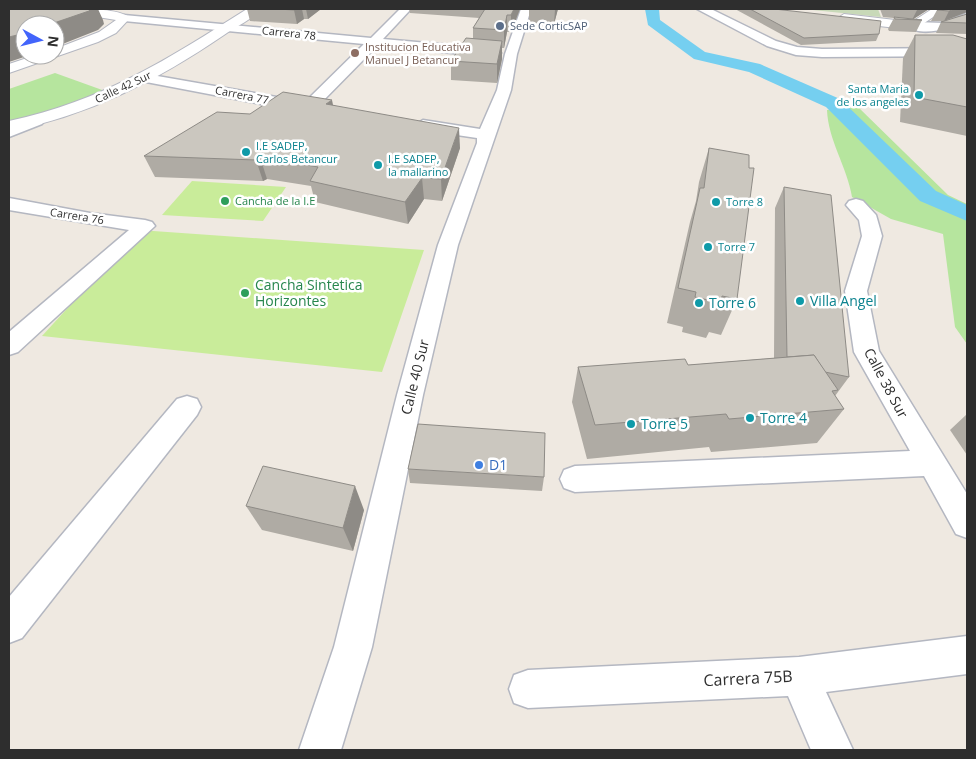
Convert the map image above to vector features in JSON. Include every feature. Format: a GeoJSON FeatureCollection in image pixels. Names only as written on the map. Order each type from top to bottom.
{"type":"FeatureCollection","features":[{"type":"Feature","properties":{"kind":"main road","name":"Carrera 78"},"geometry":{"type":"LineString","coordinates":[[67,9],[124,18]]}},
{"type":"Feature","properties":{"kind":"main road","name":"Calle 42 Sur"},"geometry":{"type":"LineString","coordinates":[[36,121],[74,108],[146,78],[255,9]]}},
{"type":"Feature","properties":{"kind":"main road"},"geometry":{"type":"LineString","coordinates":[[830,17],[914,26],[939,9]]}},
{"type":"Feature","properties":{"kind":"main road"},"geometry":{"type":"LineString","coordinates":[[65,49],[110,32],[121,24],[124,18]]}},
{"type":"Feature","properties":{"kind":"main road"},"geometry":{"type":"LineString","coordinates":[[9,126],[36,121]]}},
{"type":"Feature","properties":{"kind":"street"},"geometry":{"type":"LineString","coordinates":[[308,108],[406,9]]}},
{"type":"Feature","properties":{"kind":"street","name":"Calle 40 Sur"},"geometry":{"type":"LineString","coordinates":[[320,750],[353,647],[410,395],[448,245],[486,135],[504,90],[511,54],[526,9]]}},
{"type":"Feature","properties":{"kind":"street"},"geometry":{"type":"LineString","coordinates":[[702,9],[722,17],[763,39],[796,51],[825,53],[926,50],[967,52]]}},
{"type":"Feature","properties":{"kind":"street"},"geometry":{"type":"LineString","coordinates":[[914,26],[942,28],[952,26],[967,16]]}},
{"type":"Feature","properties":{"kind":"street","name":"Carrera 78"},"geometry":{"type":"LineString","coordinates":[[124,18],[511,54]]}},
{"type":"Feature","properties":{"kind":"street","name":"Carrera 77"},"geometry":{"type":"LineString","coordinates":[[146,78],[328,111]]}},
{"type":"Feature","properties":{"kind":"street","name":"Calle 42 Sur"},"geometry":{"type":"LineString","coordinates":[[9,132],[36,121]]}},
{"type":"Feature","properties":{"kind":"street"},"geometry":{"type":"LineString","coordinates":[[407,123],[486,135]]}},
{"type":"Feature","properties":{"kind":"street","name":"Carrera 76"},"geometry":{"type":"LineString","coordinates":[[9,204],[90,219],[145,226],[9,346]]}},
{"type":"Feature","properties":{"kind":"street","name":"Calle 38 Sur"},"geometry":{"type":"LineString","coordinates":[[856,205],[869,219],[872,236],[856,291],[867,352],[967,523]]}},
{"type":"Feature","properties":{"kind":"street"},"geometry":{"type":"LineString","coordinates":[[9,625],[187,407]]}},
{"type":"Feature","properties":{"kind":"street"},"geometry":{"type":"LineString","coordinates":[[575,479],[931,463]]}},
{"type":"Feature","properties":{"kind":"street","name":"Carrera 75B"},"geometry":{"type":"LineString","coordinates":[[528,690],[799,676],[967,655]]}},
{"type":"Feature","properties":{"kind":"street"},"geometry":{"type":"LineString","coordinates":[[799,676],[832,750]]}},
{"type":"Feature","properties":{"kind":"green space"},"geometry":{"type":"Polygon","coordinates":[[[803,9],[878,9],[881,17],[803,9]]]}},
{"type":"Feature","properties":{"kind":"green space"},"geometry":{"type":"Polygon","coordinates":[[[55,73],[105,91],[31,119],[9,123],[9,89],[55,73]]]}},
{"type":"Feature","properties":{"kind":"green space"},"geometry":{"type":"Polygon","coordinates":[[[858,107],[948,195],[967,204],[967,344],[955,327],[943,234],[891,219],[852,197],[850,186],[834,143],[827,110],[858,107]]]}},
{"type":"Feature","properties":{"kind":"green space","name":"Cancha de la I.E"},"geometry":{"type":"Polygon","coordinates":[[[192,181],[286,187],[263,221],[162,215],[192,181]]]}},
{"type":"Feature","properties":{"kind":"green space","name":"Cancha Sintetica Horizontes"},"geometry":{"type":"Polygon","coordinates":[[[139,230],[424,250],[382,372],[42,336],[139,230]]]}},
{"type":"Feature","properties":{"kind":"building"},"geometry":{"type":"Polygon","coordinates":[[[9,9],[91,9],[65,19],[65,15],[15,15],[15,36],[9,37],[9,9]]]}},
{"type":"Feature","properties":{"kind":"building"},"geometry":{"type":"Polygon","coordinates":[[[485,9],[514,9],[511,15],[507,15],[504,30],[473,28],[485,9]]]}},
{"type":"Feature","properties":{"kind":"building"},"geometry":{"type":"Polygon","coordinates":[[[750,9],[774,9],[881,21],[879,34],[804,38],[750,9]]]}},
{"type":"Feature","properties":{"kind":"building"},"geometry":{"type":"Polygon","coordinates":[[[955,9],[949,11],[937,10],[955,9]]]}},
{"type":"Feature","properties":{"kind":"building"},"geometry":{"type":"Polygon","coordinates":[[[967,14],[967,23],[941,22],[967,14]]]}},
{"type":"Feature","properties":{"kind":"building"},"geometry":{"type":"Polygon","coordinates":[[[894,17],[922,20],[895,19],[894,17]]]}},
{"type":"Feature","properties":{"kind":"building"},"geometry":{"type":"Polygon","coordinates":[[[915,35],[953,35],[967,39],[967,107],[914,97],[915,35]]]}},
{"type":"Feature","properties":{"kind":"building"},"geometry":{"type":"Polygon","coordinates":[[[466,38],[502,41],[497,64],[451,61],[466,38]]]}},
{"type":"Feature","properties":{"kind":"building"},"geometry":{"type":"Polygon","coordinates":[[[283,92],[332,100],[326,104],[459,128],[441,179],[422,178],[405,202],[310,181],[318,167],[260,157],[256,160],[144,156],[217,112],[250,114],[283,92]]]}},
{"type":"Feature","properties":{"kind":"building"},"geometry":{"type":"Polygon","coordinates":[[[709,148],[749,155],[749,168],[754,168],[737,299],[722,296],[721,303],[695,297],[696,292],[678,288],[700,188],[704,188],[709,148]]]}},
{"type":"Feature","properties":{"kind":"building","name":"Villa Angel"},"geometry":{"type":"Polygon","coordinates":[[[784,187],[831,195],[849,377],[825,372],[814,355],[787,357],[784,187]]]}},
{"type":"Feature","properties":{"kind":"building"},"geometry":{"type":"Polygon","coordinates":[[[814,355],[838,390],[832,391],[844,409],[729,419],[726,414],[595,425],[578,367],[685,359],[688,365],[814,355]]]}},
{"type":"Feature","properties":{"kind":"building","name":"D1"},"geometry":{"type":"Polygon","coordinates":[[[418,424],[545,433],[544,477],[408,469],[418,424]]]}},
{"type":"Feature","properties":{"kind":"building"},"geometry":{"type":"Polygon","coordinates":[[[263,466],[355,486],[343,528],[246,506],[263,466]]]}},
{"type":"Feature","properties":{"kind":"waterway"},"geometry":{"type":"LineString","coordinates":[[652,9],[653,22],[700,56],[754,68],[833,103],[928,196],[967,214]]}},
{"type":"Feature","properties":{"kind":"place","name":"Sede CorticSAP"},"geometry":{"type":"Point","coordinates":[500,26]}},
{"type":"Feature","properties":{"kind":"place","name":"Institucion Educativa Manuel J Betancur"},"geometry":{"type":"Point","coordinates":[355,53]}},
{"type":"Feature","properties":{"kind":"place","name":"Santa Maria de los angeles"},"geometry":{"type":"Point","coordinates":[919,95]}},
{"type":"Feature","properties":{"kind":"place","name":"I.E SADEP, Carlos Betancur"},"geometry":{"type":"Point","coordinates":[246,152]}},
{"type":"Feature","properties":{"kind":"place","name":"I.E SADEP, la mallarino"},"geometry":{"type":"Point","coordinates":[378,165]}},
{"type":"Feature","properties":{"kind":"place","name":"Cancha de la I.E"},"geometry":{"type":"Point","coordinates":[225,201]}},
{"type":"Feature","properties":{"kind":"place","name":"Torre 8"},"geometry":{"type":"Point","coordinates":[716,202]}},
{"type":"Feature","properties":{"kind":"place","name":"Torre 7"},"geometry":{"type":"Point","coordinates":[708,247]}},
{"type":"Feature","properties":{"kind":"place","name":"Cancha Sintetica Horizontes"},"geometry":{"type":"Point","coordinates":[245,293]}},
{"type":"Feature","properties":{"kind":"place","name":"Villa Angel"},"geometry":{"type":"Point","coordinates":[800,301]}},
{"type":"Feature","properties":{"kind":"place","name":"Torre 6"},"geometry":{"type":"Point","coordinates":[699,303]}},
{"type":"Feature","properties":{"kind":"place","name":"Torre 4"},"geometry":{"type":"Point","coordinates":[750,418]}},
{"type":"Feature","properties":{"kind":"place","name":"Torre 5"},"geometry":{"type":"Point","coordinates":[631,424]}},
{"type":"Feature","properties":{"kind":"place","name":"D1"},"geometry":{"type":"Point","coordinates":[479,465]}}]}
